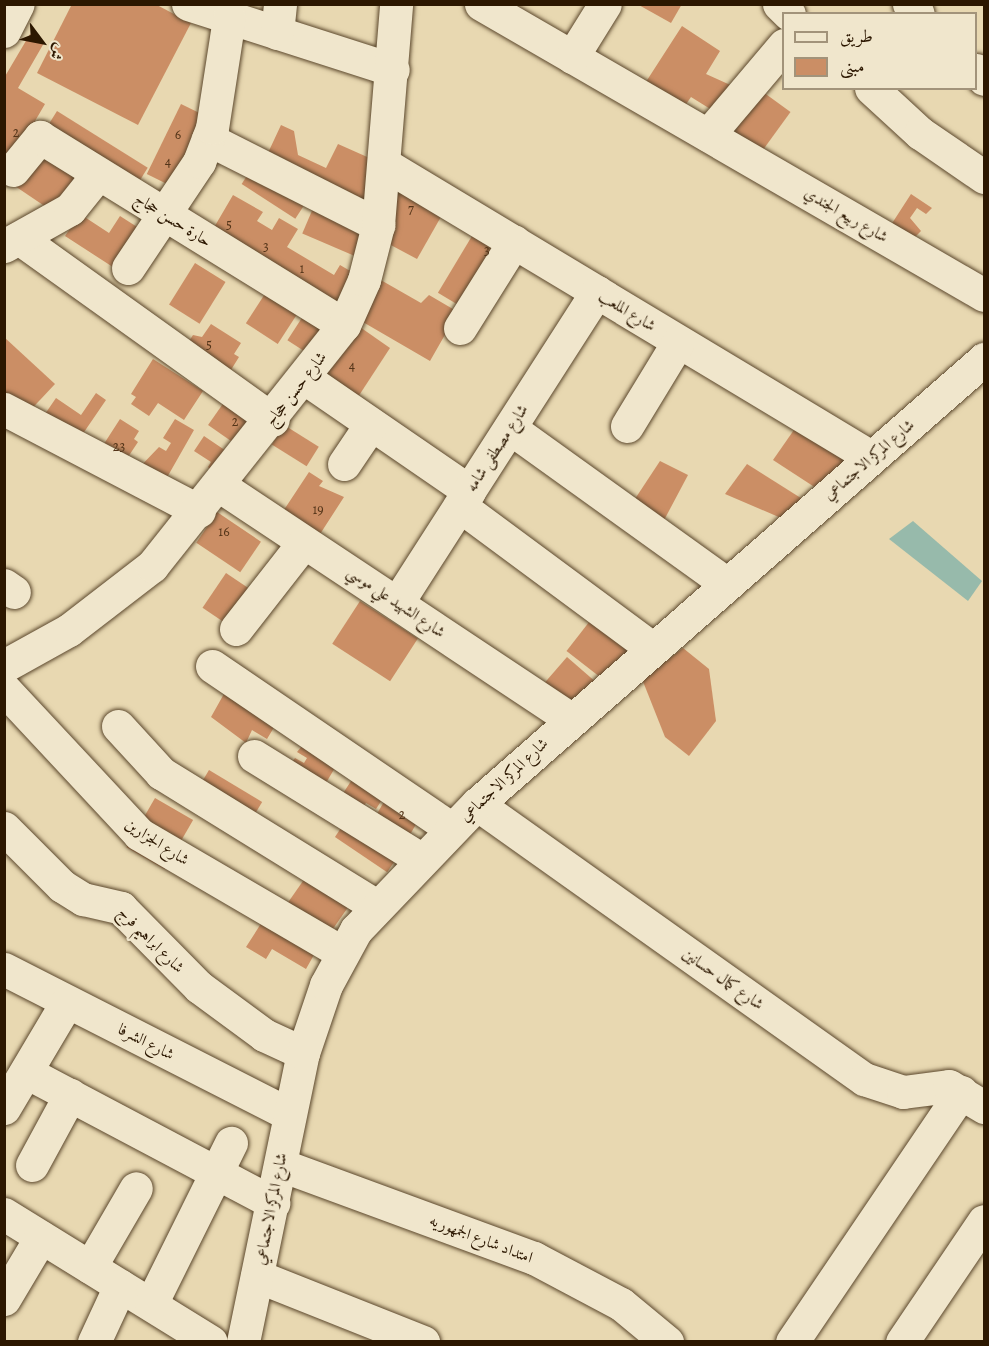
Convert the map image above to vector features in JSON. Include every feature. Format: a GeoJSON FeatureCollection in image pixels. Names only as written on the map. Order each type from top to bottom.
{"type":"FeatureCollection","features":[{"type":"Feature","properties":{"kind":"street"},"geometry":{"type":"LineString","coordinates":[[4,31],[18,4]]}},
{"type":"Feature","properties":{"kind":"street"},"geometry":{"type":"LineString","coordinates":[[188,4],[229,18],[279,19],[393,70]]}},
{"type":"Feature","properties":{"kind":"street","name":"شارع حسن حجاج"},"geometry":{"type":"LineString","coordinates":[[4,666],[112,600],[152,566],[306,379],[344,325],[364,280],[378,225],[393,70],[396,4]]}},
{"type":"Feature","properties":{"kind":"street","name":"شارع ربيع الجندي"},"geometry":{"type":"LineString","coordinates":[[481,4],[984,295]]}},
{"type":"Feature","properties":{"kind":"street"},"geometry":{"type":"LineString","coordinates":[[572,57],[605,4]]}},
{"type":"Feature","properties":{"kind":"street"},"geometry":{"type":"LineString","coordinates":[[128,268],[165,216],[208,139],[229,18]]}},
{"type":"Feature","properties":{"kind":"street"},"geometry":{"type":"LineString","coordinates":[[708,135],[782,46]]}},
{"type":"Feature","properties":{"kind":"street"},"geometry":{"type":"LineString","coordinates":[[873,90],[920,132],[984,177]]}},
{"type":"Feature","properties":{"kind":"street","name":"حارة حسن حجاج"},"geometry":{"type":"LineString","coordinates":[[13,170],[40,137],[344,325]]}},
{"type":"Feature","properties":{"kind":"street"},"geometry":{"type":"LineString","coordinates":[[208,139],[378,225]]}},
{"type":"Feature","properties":{"kind":"street","name":"شارع الملعب"},"geometry":{"type":"LineString","coordinates":[[384,164],[871,457]]}},
{"type":"Feature","properties":{"kind":"street"},"geometry":{"type":"LineString","coordinates":[[98,174],[81,200],[12,242],[273,420]]}},
{"type":"Feature","properties":{"kind":"street"},"geometry":{"type":"LineString","coordinates":[[460,328],[514,242]]}},
{"type":"Feature","properties":{"kind":"street","name":"شارع مصطفى شامه"},"geometry":{"type":"LineString","coordinates":[[397,603],[597,292]]}},
{"type":"Feature","properties":{"kind":"street"},"geometry":{"type":"LineString","coordinates":[[627,426],[678,342]]}},
{"type":"Feature","properties":{"kind":"street","name":"شارع المركز الاجتماعي"},"geometry":{"type":"LineString","coordinates":[[243,1341],[281,1165],[288,1114],[303,1053],[343,953],[375,905],[477,804],[571,718],[984,359]]}},
{"type":"Feature","properties":{"kind":"street"},"geometry":{"type":"LineString","coordinates":[[306,379],[371,424],[652,648]]}},
{"type":"Feature","properties":{"kind":"street"},"geometry":{"type":"LineString","coordinates":[[4,409],[199,511]]}},
{"type":"Feature","properties":{"kind":"street"},"geometry":{"type":"LineString","coordinates":[[344,464],[371,424]]}},
{"type":"Feature","properties":{"kind":"street"},"geometry":{"type":"LineString","coordinates":[[510,428],[726,583]]}},
{"type":"Feature","properties":{"kind":"street","name":"شارع الشهيد علي موسي"},"geometry":{"type":"LineString","coordinates":[[220,486],[571,718]]}},
{"type":"Feature","properties":{"kind":"street"},"geometry":{"type":"LineString","coordinates":[[236,628],[304,542]]}},
{"type":"Feature","properties":{"kind":"street"},"geometry":{"type":"LineString","coordinates":[[212,666],[452,829]]}},
{"type":"Feature","properties":{"kind":"street","name":"شارع الجزارين"},"geometry":{"type":"LineString","coordinates":[[4,689],[139,834],[343,953]]}},
{"type":"Feature","properties":{"kind":"street"},"geometry":{"type":"LineString","coordinates":[[118,726],[161,772],[375,905]]}},
{"type":"Feature","properties":{"kind":"street"},"geometry":{"type":"LineString","coordinates":[[254,756],[421,859]]}},
{"type":"Feature","properties":{"kind":"street","name":"شارع كمال حسانين"},"geometry":{"type":"LineString","coordinates":[[477,804],[864,1079],[903,1092],[940,1086],[973,1099]]}},
{"type":"Feature","properties":{"kind":"street","name":"شارع ابراهيم فرج"},"geometry":{"type":"LineString","coordinates":[[4,828],[62,886],[83,899],[121,908],[199,987],[264,1035],[303,1053]]}},
{"type":"Feature","properties":{"kind":"street","name":"شارع الشرفا"},"geometry":{"type":"LineString","coordinates":[[4,969],[288,1114]]}},
{"type":"Feature","properties":{"kind":"street"},"geometry":{"type":"LineString","coordinates":[[4,1108],[67,1002]]}},
{"type":"Feature","properties":{"kind":"street"},"geometry":{"type":"LineString","coordinates":[[26,1072],[273,1203]]}},
{"type":"Feature","properties":{"kind":"street"},"geometry":{"type":"LineString","coordinates":[[32,1165],[70,1095]]}},
{"type":"Feature","properties":{"kind":"street"},"geometry":{"type":"LineString","coordinates":[[792,1341],[973,1099]]}},
{"type":"Feature","properties":{"kind":"street"},"geometry":{"type":"LineString","coordinates":[[151,1304],[231,1143]]}},
{"type":"Feature","properties":{"kind":"street","name":"امتداد شارع الجمهوريه"},"geometry":{"type":"LineString","coordinates":[[281,1165],[534,1258],[621,1304],[667,1341]]}},
{"type":"Feature","properties":{"kind":"street"},"geometry":{"type":"LineString","coordinates":[[90,1267],[136,1188]]}},
{"type":"Feature","properties":{"kind":"street"},"geometry":{"type":"LineString","coordinates":[[4,1214],[211,1341]]}},
{"type":"Feature","properties":{"kind":"street"},"geometry":{"type":"LineString","coordinates":[[902,1341],[984,1221]]}},
{"type":"Feature","properties":{"kind":"street"},"geometry":{"type":"LineString","coordinates":[[4,1299],[41,1237]]}},
{"type":"Feature","properties":{"kind":"street"},"geometry":{"type":"LineString","coordinates":[[257,1276],[423,1341]]}},
{"type":"Feature","properties":{"kind":"street"},"geometry":{"type":"LineString","coordinates":[[94,1341],[120,1286]]}},
{"type":"Feature","properties":{"kind":"shaded area"},"geometry":{"type":"Polygon","coordinates":[[[913,521],[982,581],[968,601],[889,539],[913,521]]]}},
{"type":"Feature","properties":{"kind":"building"},"geometry":{"type":"Polygon","coordinates":[[[72,4],[155,4],[191,23],[138,125],[37,73],[72,4]]]}},
{"type":"Feature","properties":{"kind":"building"},"geometry":{"type":"Polygon","coordinates":[[[637,4],[682,4],[671,23],[637,4]]]}},
{"type":"Feature","properties":{"kind":"building"},"geometry":{"type":"Polygon","coordinates":[[[682,26],[720,51],[706,74],[737,88],[720,115],[691,97],[680,113],[642,88],[682,26]]]}},
{"type":"Feature","properties":{"kind":"building"},"geometry":{"type":"Polygon","coordinates":[[[30,34],[44,43],[18,88],[45,104],[14,157],[4,152],[4,78],[30,34]]]}},
{"type":"Feature","properties":{"kind":"building"},"geometry":{"type":"Polygon","coordinates":[[[763,92],[791,112],[755,161],[728,141],[763,92]]]}},
{"type":"Feature","properties":{"kind":"building"},"geometry":{"type":"Polygon","coordinates":[[[181,104],[210,118],[176,188],[147,174],[181,104]]]}},
{"type":"Feature","properties":{"kind":"building"},"geometry":{"type":"Polygon","coordinates":[[[57,111],[148,168],[134,189],[44,132],[57,111]]]}},
{"type":"Feature","properties":{"kind":"building"},"geometry":{"type":"Polygon","coordinates":[[[281,125],[294,131],[298,155],[326,168],[338,144],[374,160],[370,205],[267,155],[281,125]]]}},
{"type":"Feature","properties":{"kind":"building"},"geometry":{"type":"Polygon","coordinates":[[[38,151],[76,177],[53,212],[15,186],[38,151]]]}},
{"type":"Feature","properties":{"kind":"building"},"geometry":{"type":"Polygon","coordinates":[[[252,168],[306,203],[295,219],[242,184],[252,168]]]}},
{"type":"Feature","properties":{"kind":"building"},"geometry":{"type":"Polygon","coordinates":[[[394,189],[442,215],[417,259],[387,243],[394,189]]]}},
{"type":"Feature","properties":{"kind":"building"},"geometry":{"type":"Polygon","coordinates":[[[911,194],[932,208],[926,214],[917,208],[910,218],[921,231],[915,237],[889,228],[911,194]]]}},
{"type":"Feature","properties":{"kind":"building"},"geometry":{"type":"Polygon","coordinates":[[[233,195],[263,212],[257,221],[272,230],[279,218],[298,229],[287,247],[334,275],[340,265],[357,275],[336,310],[209,236],[233,195]]]}},
{"type":"Feature","properties":{"kind":"building"},"geometry":{"type":"Polygon","coordinates":[[[314,206],[366,228],[355,256],[302,234],[314,206]]]}},
{"type":"Feature","properties":{"kind":"building"},"geometry":{"type":"Polygon","coordinates":[[[80,214],[109,233],[120,216],[145,232],[119,271],[65,236],[80,214]]]}},
{"type":"Feature","properties":{"kind":"building"},"geometry":{"type":"Polygon","coordinates":[[[475,231],[503,248],[466,310],[438,293],[475,231]]]}},
{"type":"Feature","properties":{"kind":"building"},"geometry":{"type":"Polygon","coordinates":[[[195,263],[226,282],[200,324],[169,305],[195,263]]]}},
{"type":"Feature","properties":{"kind":"building"},"geometry":{"type":"Polygon","coordinates":[[[379,279],[421,303],[429,295],[458,312],[430,361],[356,318],[379,279]]]}},
{"type":"Feature","properties":{"kind":"building"},"geometry":{"type":"Polygon","coordinates":[[[272,283],[304,304],[278,344],[246,323],[272,283]]]}},
{"type":"Feature","properties":{"kind":"building"},"geometry":{"type":"Polygon","coordinates":[[[307,310],[332,326],[313,357],[287,340],[307,310]]]}},
{"type":"Feature","properties":{"kind":"building"},"geometry":{"type":"Polygon","coordinates":[[[211,324],[241,343],[234,354],[239,357],[216,394],[173,366],[193,335],[202,337],[211,324]]]}},
{"type":"Feature","properties":{"kind":"building"},"geometry":{"type":"Polygon","coordinates":[[[357,325],[390,348],[358,397],[318,371],[357,325]]]}},
{"type":"Feature","properties":{"kind":"building"},"geometry":{"type":"Polygon","coordinates":[[[4,337],[55,384],[24,417],[4,399],[4,337]]]}},
{"type":"Feature","properties":{"kind":"building"},"geometry":{"type":"Polygon","coordinates":[[[153,359],[203,391],[184,420],[158,403],[149,416],[131,404],[136,397],[131,394],[153,359]]]}},
{"type":"Feature","properties":{"kind":"building"},"geometry":{"type":"Polygon","coordinates":[[[96,393],[106,400],[80,438],[45,414],[56,398],[81,415],[96,393]]]}},
{"type":"Feature","properties":{"kind":"building"},"geometry":{"type":"Polygon","coordinates":[[[227,398],[261,422],[242,449],[208,425],[227,398]]]}},
{"type":"Feature","properties":{"kind":"building"},"geometry":{"type":"Polygon","coordinates":[[[120,419],[139,431],[134,439],[138,442],[122,466],[89,467],[120,419]]]}},
{"type":"Feature","properties":{"kind":"building"},"geometry":{"type":"Polygon","coordinates":[[[175,419],[194,430],[161,488],[135,472],[159,447],[166,451],[171,443],[163,438],[175,419]]]}},
{"type":"Feature","properties":{"kind":"building"},"geometry":{"type":"Polygon","coordinates":[[[284,425],[319,447],[307,466],[272,445],[284,425]]]}},
{"type":"Feature","properties":{"kind":"building"},"geometry":{"type":"Polygon","coordinates":[[[796,427],[850,456],[816,488],[773,460],[796,427]]]}},
{"type":"Feature","properties":{"kind":"building"},"geometry":{"type":"Polygon","coordinates":[[[204,436],[235,457],[216,475],[208,467],[211,462],[194,451],[204,436]]]}},
{"type":"Feature","properties":{"kind":"building"},"geometry":{"type":"Polygon","coordinates":[[[660,461],[688,475],[662,524],[629,508],[660,461]]]}},
{"type":"Feature","properties":{"kind":"building"},"geometry":{"type":"Polygon","coordinates":[[[747,464],[804,500],[781,518],[725,494],[747,464]]]}},
{"type":"Feature","properties":{"kind":"building"},"geometry":{"type":"Polygon","coordinates":[[[309,472],[323,481],[319,486],[344,497],[313,545],[276,522],[309,472]]]}},
{"type":"Feature","properties":{"kind":"building"},"geometry":{"type":"Polygon","coordinates":[[[217,512],[261,542],[240,572],[196,543],[217,512]]]}},
{"type":"Feature","properties":{"kind":"building"},"geometry":{"type":"Polygon","coordinates":[[[226,573],[254,592],[231,627],[203,608],[226,573]]]}},
{"type":"Feature","properties":{"kind":"building"},"geometry":{"type":"Polygon","coordinates":[[[360,601],[418,639],[390,681],[332,644],[360,601]]]}},
{"type":"Feature","properties":{"kind":"building"},"geometry":{"type":"Polygon","coordinates":[[[593,617],[633,648],[607,682],[567,651],[593,617]]]}},
{"type":"Feature","properties":{"kind":"building"},"geometry":{"type":"Polygon","coordinates":[[[683,648],[709,669],[716,721],[689,756],[665,737],[642,679],[683,648]]]}},
{"type":"Feature","properties":{"kind":"building"},"geometry":{"type":"Polygon","coordinates":[[[567,657],[595,681],[569,711],[541,687],[567,657]]]}},
{"type":"Feature","properties":{"kind":"building"},"geometry":{"type":"Polygon","coordinates":[[[225,692],[276,724],[267,739],[252,730],[246,743],[211,717],[225,692]]]}},
{"type":"Feature","properties":{"kind":"building"},"geometry":{"type":"Polygon","coordinates":[[[307,740],[339,761],[320,793],[286,770],[295,758],[304,763],[307,758],[297,752],[307,740]]]}},
{"type":"Feature","properties":{"kind":"building"},"geometry":{"type":"Polygon","coordinates":[[[209,770],[262,802],[248,825],[195,793],[209,770]]]}},
{"type":"Feature","properties":{"kind":"building"},"geometry":{"type":"Polygon","coordinates":[[[355,775],[385,795],[376,809],[366,803],[361,810],[336,804],[355,775]]]}},
{"type":"Feature","properties":{"kind":"building"},"geometry":{"type":"Polygon","coordinates":[[[389,793],[423,812],[407,840],[373,821],[389,793]]]}},
{"type":"Feature","properties":{"kind":"building"},"geometry":{"type":"Polygon","coordinates":[[[155,798],[193,820],[165,869],[126,847],[155,798]]]}},
{"type":"Feature","properties":{"kind":"building"},"geometry":{"type":"Polygon","coordinates":[[[345,822],[397,857],[387,872],[335,837],[345,822]]]}},
{"type":"Feature","properties":{"kind":"building"},"geometry":{"type":"Polygon","coordinates":[[[310,871],[353,901],[324,942],[281,912],[310,871]]]}},
{"type":"Feature","properties":{"kind":"building"},"geometry":{"type":"Polygon","coordinates":[[[262,922],[315,953],[306,969],[272,949],[266,959],[246,947],[262,922]]]}}]}
